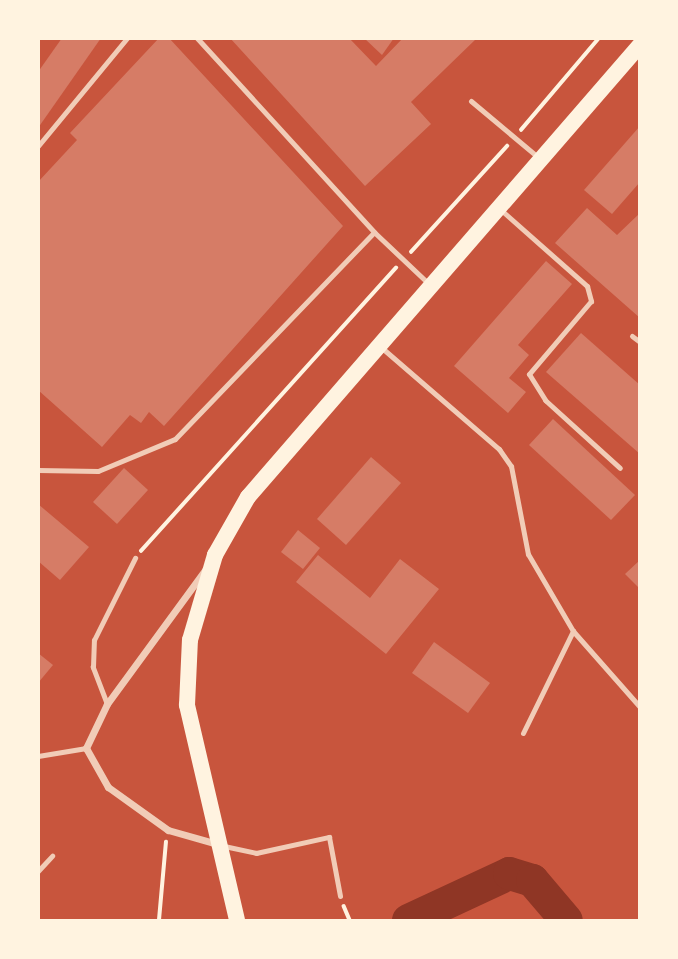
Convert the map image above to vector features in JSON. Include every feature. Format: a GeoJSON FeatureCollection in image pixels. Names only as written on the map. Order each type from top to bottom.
{"type":"FeatureCollection","features":[{"type":"Feature","properties":{"kind":"main road"},"geometry":{"type":"LineString","coordinates":[[237,920],[187,705],[190,640],[215,555],[248,497],[429,284],[638,48]]}},
{"type":"Feature","properties":{"kind":"street"},"geometry":{"type":"LineString","coordinates":[[215,555],[107,704],[86,748],[108,787],[168,830],[218,844]]}},
{"type":"Feature","properties":{"kind":"lane"},"geometry":{"type":"LineString","coordinates":[[38,146],[127,38]]}},
{"type":"Feature","properties":{"kind":"lane"},"geometry":{"type":"LineString","coordinates":[[197,38],[374,232],[429,284]]}},
{"type":"Feature","properties":{"kind":"lane"},"geometry":{"type":"LineString","coordinates":[[471,101],[541,160]]}},
{"type":"Feature","properties":{"kind":"lane"},"geometry":{"type":"LineString","coordinates":[[498,208],[587,285],[591,300],[529,374],[545,400],[620,468]]}},
{"type":"Feature","properties":{"kind":"lane"},"geometry":{"type":"LineString","coordinates":[[38,470],[98,471],[175,439],[374,232]]}},
{"type":"Feature","properties":{"kind":"lane"},"geometry":{"type":"LineString","coordinates":[[632,336],[639,342]]}},
{"type":"Feature","properties":{"kind":"lane"},"geometry":{"type":"LineString","coordinates":[[377,344],[458,411],[511,466],[528,554],[573,631],[639,707]]}},
{"type":"Feature","properties":{"kind":"lane"},"geometry":{"type":"LineString","coordinates":[[107,704],[93,667],[94,640],[135,558]]}},
{"type":"Feature","properties":{"kind":"lane"},"geometry":{"type":"LineString","coordinates":[[523,733],[573,631]]}},
{"type":"Feature","properties":{"kind":"lane"},"geometry":{"type":"LineString","coordinates":[[38,757],[86,748]]}},
{"type":"Feature","properties":{"kind":"lane"},"geometry":{"type":"LineString","coordinates":[[218,844],[256,853],[329,837],[340,896]]}},
{"type":"Feature","properties":{"kind":"lane"},"geometry":{"type":"LineString","coordinates":[[38,872],[52,856]]}},
{"type":"Feature","properties":{"kind":"path"},"geometry":{"type":"LineString","coordinates":[[135,558],[514,137],[599,38]]}},
{"type":"Feature","properties":{"kind":"path"},"geometry":{"type":"LineString","coordinates":[[159,920],[168,830]]}},
{"type":"Feature","properties":{"kind":"path"},"geometry":{"type":"LineString","coordinates":[[345,910],[350,920]]}},
{"type":"Feature","properties":{"kind":"building"},"geometry":{"type":"Polygon","coordinates":[[[62,38],[101,38],[38,128],[38,72],[62,38]]]}},
{"type":"Feature","properties":{"kind":"building"},"geometry":{"type":"Polygon","coordinates":[[[159,38],[169,38],[343,226],[164,426],[149,412],[141,423],[130,415],[102,447],[38,390],[38,182],[77,140],[70,133],[159,38]]]}},
{"type":"Feature","properties":{"kind":"building"},"geometry":{"type":"Polygon","coordinates":[[[230,38],[349,38],[376,66],[403,38],[477,38],[411,102],[431,124],[365,186],[230,38]]]}},
{"type":"Feature","properties":{"kind":"building"},"geometry":{"type":"Polygon","coordinates":[[[364,38],[394,38],[382,55],[364,38]]]}},
{"type":"Feature","properties":{"kind":"building"},"geometry":{"type":"Polygon","coordinates":[[[640,126],[640,182],[612,214],[584,190],[640,126]]]}},
{"type":"Feature","properties":{"kind":"building"},"geometry":{"type":"Polygon","coordinates":[[[587,208],[617,235],[640,213],[640,318],[555,243],[587,208]]]}},
{"type":"Feature","properties":{"kind":"building"},"geometry":{"type":"Polygon","coordinates":[[[546,261],[572,284],[518,345],[529,355],[509,378],[526,392],[508,413],[454,366],[546,261]]]}},
{"type":"Feature","properties":{"kind":"building"},"geometry":{"type":"Polygon","coordinates":[[[581,333],[640,385],[640,454],[546,372],[581,333]]]}},
{"type":"Feature","properties":{"kind":"building"},"geometry":{"type":"Polygon","coordinates":[[[553,419],[635,495],[611,520],[529,445],[553,419]]]}},
{"type":"Feature","properties":{"kind":"building"},"geometry":{"type":"Polygon","coordinates":[[[371,457],[401,483],[346,545],[317,519],[371,457]]]}},
{"type":"Feature","properties":{"kind":"building"},"geometry":{"type":"Polygon","coordinates":[[[124,468],[148,490],[117,524],[93,502],[124,468]]]}},
{"type":"Feature","properties":{"kind":"building"},"geometry":{"type":"Polygon","coordinates":[[[38,504],[89,547],[60,580],[38,561],[38,504]]]}},
{"type":"Feature","properties":{"kind":"building"},"geometry":{"type":"Polygon","coordinates":[[[298,530],[320,548],[303,569],[281,552],[298,530]]]}},
{"type":"Feature","properties":{"kind":"building"},"geometry":{"type":"Polygon","coordinates":[[[318,555],[370,598],[400,559],[439,589],[386,654],[296,582],[318,555]]]}},
{"type":"Feature","properties":{"kind":"building"},"geometry":{"type":"Polygon","coordinates":[[[640,560],[640,589],[625,574],[640,560]]]}},
{"type":"Feature","properties":{"kind":"building"},"geometry":{"type":"Polygon","coordinates":[[[434,642],[490,683],[468,713],[412,673],[434,642]]]}},
{"type":"Feature","properties":{"kind":"building"},"geometry":{"type":"Polygon","coordinates":[[[38,653],[53,665],[38,683],[38,653]]]}},
{"type":"Feature","properties":{"kind":"waterway"},"geometry":{"type":"LineString","coordinates":[[408,920],[509,873],[532,880],[566,920]]}}]}
